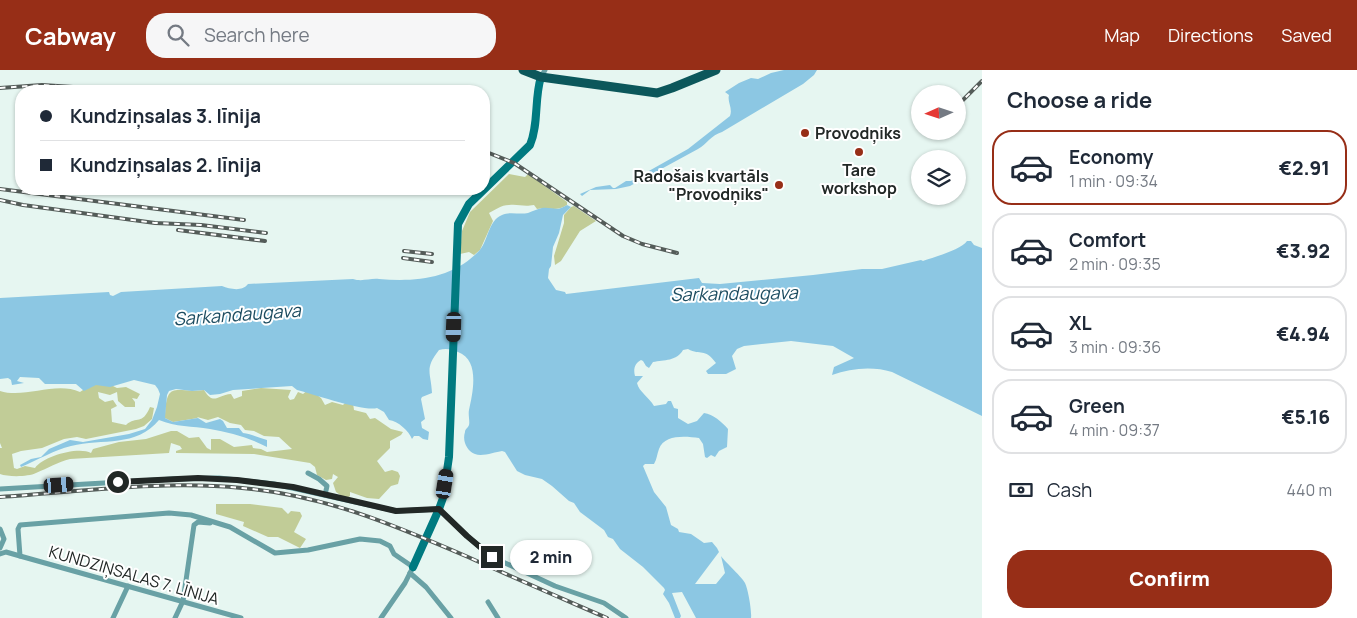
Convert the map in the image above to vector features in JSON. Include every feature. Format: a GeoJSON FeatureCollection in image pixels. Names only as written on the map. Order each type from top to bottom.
{"type":"FeatureCollection","features":[{"type":"Feature","properties":{"kind":"main road"},"geometry":{"type":"LineString","coordinates":[[523,70],[657,93],[716,70]]}},
{"type":"Feature","properties":{"kind":"street"},"geometry":{"type":"LineString","coordinates":[[490,184],[530,145],[534,134],[538,87],[543,73]]}},
{"type":"Feature","properties":{"kind":"street"},"geometry":{"type":"LineString","coordinates":[[381,618],[412,570],[443,498],[449,457],[458,224],[469,204],[478,195]]}},
{"type":"Feature","properties":{"kind":"street"},"geometry":{"type":"LineString","coordinates":[[308,473],[327,486],[325,495]]}},
{"type":"Feature","properties":{"kind":"street"},"geometry":{"type":"LineString","coordinates":[[0,489],[198,478],[257,482],[396,511],[439,509],[492,557],[555,586],[604,603],[626,618]]}},
{"type":"Feature","properties":{"kind":"street"},"geometry":{"type":"LineString","coordinates":[[20,556],[18,529],[20,525],[169,513],[191,515],[217,522],[230,527],[275,553],[308,550],[360,539],[369,539],[380,541],[390,546],[394,554],[412,570],[451,618]]}},
{"type":"Feature","properties":{"kind":"street"},"geometry":{"type":"LineString","coordinates":[[175,618],[183,602],[194,525],[198,522],[217,522]]}},
{"type":"Feature","properties":{"kind":"street"},"geometry":{"type":"LineString","coordinates":[[0,529],[4,539],[1,547],[3,553]]}},
{"type":"Feature","properties":{"kind":"street","name":"KUNDZIŅSALAS 7. LĪNIJA"},"geometry":{"type":"LineString","coordinates":[[3,553],[128,586],[231,617],[241,618]]}},
{"type":"Feature","properties":{"kind":"street"},"geometry":{"type":"LineString","coordinates":[[113,618],[128,586]]}},
{"type":"Feature","properties":{"kind":"street"},"geometry":{"type":"LineString","coordinates":[[488,602],[498,618]]}},
{"type":"Feature","properties":{"kind":"green space"},"geometry":{"type":"Polygon","coordinates":[[[509,174],[525,177],[528,174],[567,202],[567,205],[556,209],[537,209],[534,205],[506,205],[498,208],[489,213],[493,221],[480,250],[474,255],[469,252],[460,254],[462,231],[470,212],[487,195],[490,195],[490,193],[509,174]]]}},
{"type":"Feature","properties":{"kind":"green space"},"geometry":{"type":"Polygon","coordinates":[[[574,206],[596,221],[580,231],[561,261],[555,265],[554,256],[564,223],[564,215],[574,206]]]}},
{"type":"Feature","properties":{"kind":"green space"},"geometry":{"type":"Polygon","coordinates":[[[107,383],[117,388],[126,387],[140,394],[137,399],[132,398],[135,402],[135,407],[125,407],[118,401],[117,392],[110,395],[98,392],[99,398],[105,402],[113,400],[117,406],[111,409],[112,422],[126,425],[142,418],[150,407],[154,408],[152,419],[144,426],[136,429],[86,439],[77,437],[64,439],[42,448],[12,454],[14,468],[17,469],[25,466],[35,468],[45,460],[62,453],[85,451],[91,453],[93,449],[119,442],[146,439],[171,431],[177,431],[189,438],[199,437],[207,448],[211,450],[211,439],[220,439],[234,447],[252,445],[253,448],[267,452],[292,449],[279,437],[264,436],[254,431],[245,430],[241,425],[230,423],[218,417],[208,420],[197,417],[173,422],[165,418],[168,397],[174,390],[204,390],[213,399],[231,394],[234,399],[242,396],[242,391],[261,388],[291,390],[288,397],[290,400],[294,399],[298,392],[303,394],[309,389],[321,398],[325,405],[332,402],[343,405],[347,401],[353,403],[354,410],[366,413],[370,419],[375,418],[391,429],[403,432],[390,441],[390,448],[377,461],[385,472],[392,470],[398,472],[400,476],[398,484],[391,486],[379,499],[367,498],[350,492],[350,496],[346,499],[336,492],[333,483],[338,477],[333,474],[332,479],[326,480],[317,475],[315,467],[310,463],[254,454],[176,453],[176,451],[182,449],[180,446],[171,443],[169,453],[70,459],[28,475],[13,476],[0,474],[0,448],[2,448],[0,443],[0,391],[20,393],[60,388],[80,392],[92,384],[107,383]]]}},
{"type":"Feature","properties":{"kind":"green space"},"geometry":{"type":"Polygon","coordinates":[[[216,504],[250,504],[282,508],[288,514],[291,511],[300,512],[302,516],[294,532],[306,539],[300,548],[278,537],[268,537],[243,526],[244,522],[216,514],[216,504]]]}},
{"type":"Feature","properties":{"kind":"water"},"geometry":{"type":"Polygon","coordinates":[[[784,70],[817,70],[803,84],[715,135],[698,149],[630,186],[616,189],[590,190],[582,196],[580,194],[596,187],[610,185],[615,188],[688,149],[730,116],[729,95],[725,92],[751,78],[758,79],[784,70]]]}},
{"type":"Feature","properties":{"kind":"water","name":"Sarkandaugava"},"geometry":{"type":"Polygon","coordinates":[[[567,205],[571,207],[563,215],[559,233],[553,247],[548,278],[556,290],[566,294],[699,278],[702,283],[720,284],[862,269],[882,269],[923,261],[953,250],[967,241],[971,241],[974,245],[982,248],[982,416],[892,372],[862,369],[832,375],[834,367],[854,358],[833,346],[791,341],[744,346],[737,349],[732,356],[736,369],[726,374],[708,374],[706,371],[716,363],[712,358],[705,353],[688,349],[683,350],[674,358],[653,362],[649,368],[643,361],[639,361],[635,366],[635,376],[643,376],[637,383],[654,406],[671,401],[674,408],[678,409],[678,418],[688,424],[697,421],[704,413],[717,419],[728,429],[727,447],[719,451],[715,457],[711,455],[707,458],[705,457],[703,444],[699,438],[676,437],[670,438],[662,444],[654,464],[645,464],[643,466],[654,492],[666,507],[671,525],[678,529],[679,532],[691,534],[704,543],[712,542],[719,552],[695,584],[716,584],[725,573],[721,556],[745,583],[750,600],[751,618],[696,618],[682,592],[672,593],[681,616],[680,618],[675,618],[663,594],[664,588],[643,567],[620,549],[604,530],[580,512],[574,503],[542,479],[517,471],[505,452],[481,455],[470,451],[466,445],[464,435],[465,430],[469,426],[473,386],[472,369],[470,362],[465,356],[451,350],[439,350],[434,356],[429,371],[432,393],[421,399],[425,419],[421,422],[422,428],[429,432],[428,440],[419,436],[414,436],[412,439],[403,427],[389,420],[384,412],[377,408],[371,409],[338,402],[297,390],[292,386],[233,390],[210,395],[204,390],[176,389],[169,391],[167,395],[165,418],[173,422],[198,418],[206,423],[220,419],[227,428],[239,428],[243,433],[267,440],[267,447],[232,434],[159,420],[140,435],[71,446],[21,467],[20,465],[31,459],[41,457],[49,449],[70,440],[83,442],[129,434],[145,429],[152,420],[160,394],[155,385],[134,380],[110,387],[96,385],[84,391],[76,384],[45,384],[39,378],[20,377],[17,381],[24,383],[12,385],[11,380],[8,378],[0,379],[0,298],[109,292],[113,296],[121,292],[222,286],[239,289],[248,284],[353,279],[406,280],[432,277],[456,268],[478,252],[494,222],[502,215],[508,213],[528,213],[542,208],[557,209],[567,205]]]}},
{"type":"Feature","properties":{"kind":"railway"},"geometry":{"type":"LineString","coordinates":[[966,97],[982,81]]}},
{"type":"Feature","properties":{"kind":"railway"},"geometry":{"type":"LineString","coordinates":[[0,88],[15,87]]}},
{"type":"Feature","properties":{"kind":"railway"},"geometry":{"type":"LineString","coordinates":[[490,153],[514,163],[623,236],[642,244],[677,253]]}},
{"type":"Feature","properties":{"kind":"railway"},"geometry":{"type":"LineString","coordinates":[[0,189],[15,191]]}},
{"type":"Feature","properties":{"kind":"railway"},"geometry":{"type":"LineString","coordinates":[[47,195],[244,220]]}},
{"type":"Feature","properties":{"kind":"railway"},"geometry":{"type":"LineString","coordinates":[[0,200],[23,205],[155,223],[201,225],[266,233]]}},
{"type":"Feature","properties":{"kind":"railway"},"geometry":{"type":"LineString","coordinates":[[178,230],[265,241]]}},
{"type":"Feature","properties":{"kind":"railway"},"geometry":{"type":"LineString","coordinates":[[404,251],[432,254]]}},
{"type":"Feature","properties":{"kind":"railway"},"geometry":{"type":"LineString","coordinates":[[403,258],[432,262]]}},
{"type":"Feature","properties":{"kind":"railway"},"geometry":{"type":"LineString","coordinates":[[0,497],[182,485],[242,488],[301,497],[330,504],[386,523],[607,618]]}},
{"type":"Feature","properties":{"kind":"place","name":"Provodņiks"},"geometry":{"type":"Point","coordinates":[805,133]}},
{"type":"Feature","properties":{"kind":"place","name":"Tare workshop"},"geometry":{"type":"Point","coordinates":[859,152]}},
{"type":"Feature","properties":{"kind":"place","name":"Radošais kvartāls \"Provodņiks\""},"geometry":{"type":"Point","coordinates":[779,185]}},
{"type":"Feature","properties":{"kind":"route"},"geometry":{"type":"LineString","coordinates":[[118,482],[173,478],[219,478],[293,487],[396,511],[439,509],[492,557]]}}]}
